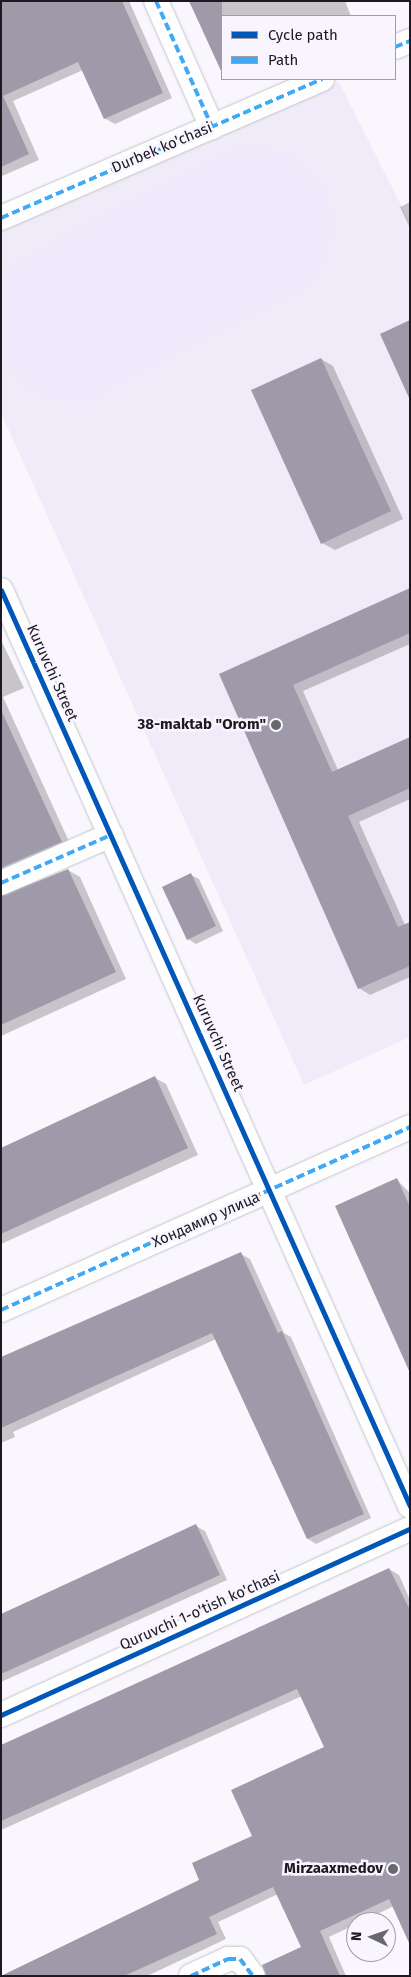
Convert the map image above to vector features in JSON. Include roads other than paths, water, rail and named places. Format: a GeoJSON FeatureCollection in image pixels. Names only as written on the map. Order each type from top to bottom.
{"type":"FeatureCollection","features":[{"type":"Feature","properties":{"kind":"street"},"geometry":{"type":"LineString","coordinates":[[156,1],[212,126]]}},
{"type":"Feature","properties":{"kind":"street"},"geometry":{"type":"LineString","coordinates":[[396,47],[410,41]]}},
{"type":"Feature","properties":{"kind":"street","name":"Durbek ko'chasi"},"geometry":{"type":"LineString","coordinates":[[1,218],[320,80]]}},
{"type":"Feature","properties":{"kind":"street","name":"Kuruvchi Street"},"geometry":{"type":"LineString","coordinates":[[1,590],[271,1191],[410,1506]]}},
{"type":"Feature","properties":{"kind":"street"},"geometry":{"type":"LineString","coordinates":[[1,883],[110,835]]}},
{"type":"Feature","properties":{"kind":"street","name":"Хондамир улица"},"geometry":{"type":"LineString","coordinates":[[1,1310],[271,1191],[410,1127]]}},
{"type":"Feature","properties":{"kind":"street","name":"Quruvchi 1-o'tish ko'chasi"},"geometry":{"type":"LineString","coordinates":[[1,1715],[410,1529]]}},
{"type":"Feature","properties":{"kind":"street"},"geometry":{"type":"LineString","coordinates":[[191,1976],[234,1959],[249,1966],[253,1976]]}},
{"type":"Feature","properties":{"kind":"place","name":"38-maktab \"Orom\""},"geometry":{"type":"Point","coordinates":[276,725]}},
{"type":"Feature","properties":{"kind":"place","name":"Mirzaaxmedov"},"geometry":{"type":"Point","coordinates":[393,1869]}}]}
